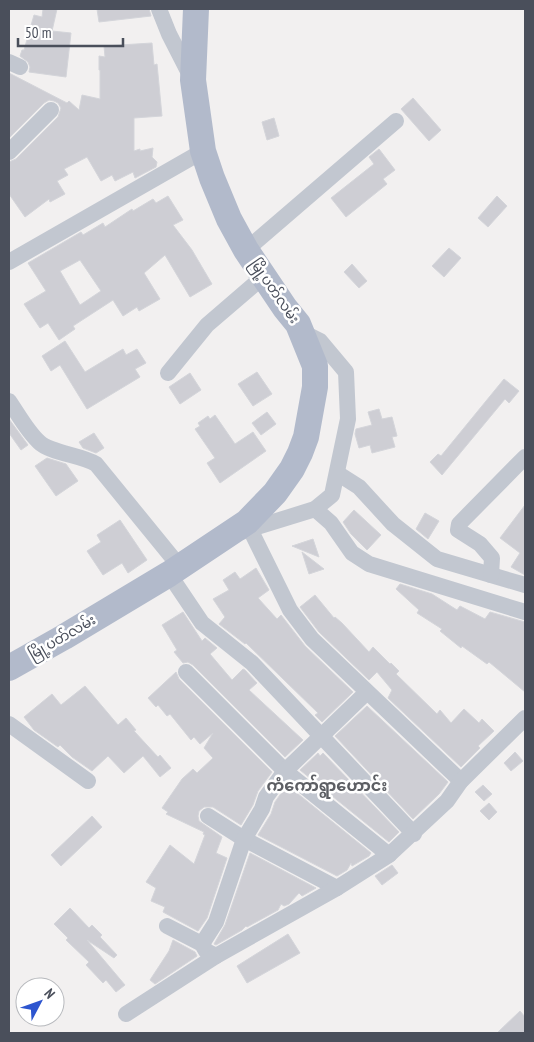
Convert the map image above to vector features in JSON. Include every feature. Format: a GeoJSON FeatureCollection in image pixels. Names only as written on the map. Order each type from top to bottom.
{"type":"FeatureCollection","features":[{"type":"Feature","properties":{"kind":"main road","name":"မြို့ပတ်လမ်း"},"geometry":{"type":"LineString","coordinates":[[11,661],[64,637],[175,571],[247,522],[276,493],[300,454],[306,437],[315,386],[315,366],[302,332],[246,250],[228,219],[204,151],[193,80],[196,9]]}},
{"type":"Feature","properties":{"kind":"street"},"geometry":{"type":"LineString","coordinates":[[159,9],[169,34],[193,80]]}},
{"type":"Feature","properties":{"kind":"street"},"geometry":{"type":"LineString","coordinates":[[9,152],[51,110]]}},
{"type":"Feature","properties":{"kind":"street"},"geometry":{"type":"LineString","coordinates":[[246,250],[396,122]]}},
{"type":"Feature","properties":{"kind":"street"},"geometry":{"type":"LineString","coordinates":[[9,262],[204,151]]}},
{"type":"Feature","properties":{"kind":"street"},"geometry":{"type":"LineString","coordinates":[[168,373],[207,325],[264,276]]}},
{"type":"Feature","properties":{"kind":"street"},"geometry":{"type":"LineString","coordinates":[[224,537],[315,509],[332,494],[348,419],[346,372],[320,341],[302,332]]}},
{"type":"Feature","properties":{"kind":"street"},"geometry":{"type":"LineString","coordinates":[[9,401],[40,443],[90,460],[96,464],[175,571],[202,623],[252,663],[414,834]]}},
{"type":"Feature","properties":{"kind":"street"},"geometry":{"type":"LineString","coordinates":[[491,575],[492,558],[480,544],[458,530],[458,524],[525,456]]}},
{"type":"Feature","properties":{"kind":"street"},"geometry":{"type":"LineString","coordinates":[[337,473],[359,487],[393,524],[437,560],[525,585]]}},
{"type":"Feature","properties":{"kind":"street"},"geometry":{"type":"LineString","coordinates":[[315,509],[331,523],[352,554],[370,564],[525,612]]}},
{"type":"Feature","properties":{"kind":"street"},"geometry":{"type":"LineString","coordinates":[[250,529],[290,610],[312,639],[462,781]]}},
{"type":"Feature","properties":{"kind":"street"},"geometry":{"type":"LineString","coordinates":[[186,672],[285,770],[389,855]]}},
{"type":"Feature","properties":{"kind":"street"},"geometry":{"type":"LineString","coordinates":[[202,944],[216,922],[244,839],[262,808],[266,797],[285,770],[367,692]]}},
{"type":"Feature","properties":{"kind":"street"},"geometry":{"type":"LineString","coordinates":[[126,1014],[216,956],[337,888],[389,855],[414,834],[447,801],[462,781],[525,718]]}},
{"type":"Feature","properties":{"kind":"street"},"geometry":{"type":"LineString","coordinates":[[9,724],[88,780]]}},
{"type":"Feature","properties":{"kind":"street"},"geometry":{"type":"LineString","coordinates":[[208,816],[244,839],[337,888]]}},
{"type":"Feature","properties":{"kind":"street"},"geometry":{"type":"LineString","coordinates":[[167,926],[202,944],[206,951],[216,956]]}},
{"type":"Feature","properties":{"kind":"building"},"geometry":{"type":"Polygon","coordinates":[[[43,9],[57,9],[52,31],[71,33],[66,77],[29,72],[28,62],[20,56],[22,50],[24,50],[34,15],[42,17],[43,9]]]}},
{"type":"Feature","properties":{"kind":"building"},"geometry":{"type":"Polygon","coordinates":[[[97,9],[149,9],[151,16],[99,22],[97,9]]]}},
{"type":"Feature","properties":{"kind":"building"},"geometry":{"type":"Polygon","coordinates":[[[152,43],[154,65],[157,64],[162,116],[134,118],[134,151],[153,148],[152,157],[157,162],[156,167],[135,178],[133,172],[115,181],[112,175],[101,181],[87,157],[64,169],[68,175],[57,181],[65,194],[50,202],[49,199],[25,217],[9,194],[9,162],[16,159],[58,117],[61,108],[58,103],[49,100],[9,138],[9,73],[67,103],[69,101],[79,110],[82,95],[100,99],[99,56],[105,57],[104,46],[152,43]]]}},
{"type":"Feature","properties":{"kind":"building"},"geometry":{"type":"Polygon","coordinates":[[[413,98],[441,130],[429,141],[401,109],[413,98]]]}},
{"type":"Feature","properties":{"kind":"building"},"geometry":{"type":"Polygon","coordinates":[[[274,118],[279,136],[267,140],[262,122],[274,118]]]}},
{"type":"Feature","properties":{"kind":"building"},"geometry":{"type":"Polygon","coordinates":[[[379,149],[395,170],[383,179],[387,184],[346,217],[331,198],[374,164],[369,157],[379,149]]]}},
{"type":"Feature","properties":{"kind":"building"},"geometry":{"type":"Polygon","coordinates":[[[168,196],[183,220],[173,225],[192,250],[212,284],[190,297],[165,255],[144,273],[160,299],[139,311],[137,307],[123,316],[113,300],[73,326],[75,329],[59,340],[48,323],[40,328],[24,304],[46,291],[28,263],[81,232],[83,235],[103,223],[105,227],[132,209],[133,211],[153,199],[156,203],[168,196]],[[80,260],[60,271],[80,305],[101,291],[80,260]]]}},
{"type":"Feature","properties":{"kind":"building"},"geometry":{"type":"Polygon","coordinates":[[[497,196],[507,206],[488,227],[478,218],[497,196]]]}},
{"type":"Feature","properties":{"kind":"building"},"geometry":{"type":"Polygon","coordinates":[[[449,248],[461,258],[444,277],[432,266],[449,248]]]}},
{"type":"Feature","properties":{"kind":"building"},"geometry":{"type":"Polygon","coordinates":[[[352,264],[367,281],[359,288],[344,272],[352,264]]]}},
{"type":"Feature","properties":{"kind":"building"},"geometry":{"type":"Polygon","coordinates":[[[65,341],[85,372],[123,349],[126,355],[137,349],[146,363],[135,369],[140,377],[87,409],[60,365],[51,371],[42,356],[65,341]]]}},
{"type":"Feature","properties":{"kind":"building"},"geometry":{"type":"Polygon","coordinates":[[[257,372],[272,394],[253,406],[238,384],[257,372]]]}},
{"type":"Feature","properties":{"kind":"building"},"geometry":{"type":"Polygon","coordinates":[[[190,373],[201,390],[180,404],[169,387],[190,373]]]}},
{"type":"Feature","properties":{"kind":"building"},"geometry":{"type":"Polygon","coordinates":[[[504,379],[519,391],[509,403],[505,399],[442,475],[430,462],[438,454],[441,456],[504,379]]]}},
{"type":"Feature","properties":{"kind":"building"},"geometry":{"type":"Polygon","coordinates":[[[379,409],[382,419],[392,417],[397,436],[392,437],[395,447],[372,453],[370,445],[359,448],[355,434],[356,429],[372,425],[368,412],[379,409]]]}},
{"type":"Feature","properties":{"kind":"building"},"geometry":{"type":"Polygon","coordinates":[[[267,412],[276,424],[261,435],[252,423],[267,412]]]}},
{"type":"Feature","properties":{"kind":"building"},"geometry":{"type":"Polygon","coordinates":[[[215,415],[235,444],[253,432],[266,451],[220,483],[207,463],[215,458],[195,429],[200,426],[198,423],[208,416],[210,419],[215,415]]]}},
{"type":"Feature","properties":{"kind":"building"},"geometry":{"type":"Polygon","coordinates":[[[9,419],[28,445],[21,450],[9,433],[9,419]]]}},
{"type":"Feature","properties":{"kind":"building"},"geometry":{"type":"Polygon","coordinates":[[[94,433],[104,448],[96,453],[83,448],[79,442],[94,433]]]}},
{"type":"Feature","properties":{"kind":"building"},"geometry":{"type":"Polygon","coordinates":[[[47,458],[66,464],[78,481],[56,496],[35,466],[47,458]]]}},
{"type":"Feature","properties":{"kind":"building"},"geometry":{"type":"Polygon","coordinates":[[[525,505],[525,575],[511,567],[520,553],[500,538],[525,505]]]}},
{"type":"Feature","properties":{"kind":"building"},"geometry":{"type":"Polygon","coordinates":[[[354,510],[381,535],[367,550],[351,534],[343,522],[354,510]]]}},
{"type":"Feature","properties":{"kind":"building"},"geometry":{"type":"Polygon","coordinates":[[[425,513],[439,521],[428,539],[416,529],[425,513]]]}},
{"type":"Feature","properties":{"kind":"building"},"geometry":{"type":"Polygon","coordinates":[[[120,520],[147,560],[128,573],[122,563],[103,575],[87,551],[101,542],[97,535],[120,520]]]}},
{"type":"Feature","properties":{"kind":"building"},"geometry":{"type":"Polygon","coordinates":[[[313,539],[319,557],[292,546],[313,539]]]}},
{"type":"Feature","properties":{"kind":"building"},"geometry":{"type":"Polygon","coordinates":[[[302,552],[324,569],[309,574],[302,552]]]}},
{"type":"Feature","properties":{"kind":"building"},"geometry":{"type":"Polygon","coordinates":[[[256,568],[269,590],[258,598],[277,619],[281,615],[305,646],[353,692],[322,722],[315,715],[318,713],[246,643],[219,624],[225,617],[213,599],[229,590],[223,580],[235,572],[240,579],[256,568]]]}},
{"type":"Feature","properties":{"kind":"building"},"geometry":{"type":"Polygon","coordinates":[[[400,584],[432,594],[457,610],[460,606],[485,619],[490,612],[525,622],[525,692],[489,662],[487,664],[462,646],[461,648],[440,631],[442,629],[417,613],[419,610],[396,589],[400,584]]]}},
{"type":"Feature","properties":{"kind":"building"},"geometry":{"type":"Polygon","coordinates":[[[315,595],[334,618],[342,623],[369,652],[373,647],[391,663],[399,671],[396,674],[437,714],[440,710],[451,723],[464,709],[479,723],[482,719],[494,731],[478,746],[480,748],[461,767],[388,698],[392,690],[377,672],[369,680],[319,632],[300,607],[315,595]]]}},
{"type":"Feature","properties":{"kind":"building"},"geometry":{"type":"Polygon","coordinates":[[[183,612],[202,641],[205,638],[217,648],[210,654],[232,680],[243,669],[245,670],[257,683],[249,690],[303,740],[285,757],[193,665],[188,662],[183,663],[174,652],[177,650],[162,625],[183,612]]]}},
{"type":"Feature","properties":{"kind":"building"},"geometry":{"type":"Polygon","coordinates":[[[176,672],[179,679],[272,772],[258,791],[253,805],[241,825],[213,807],[204,807],[199,811],[199,821],[222,837],[216,853],[227,858],[207,918],[198,931],[163,912],[165,907],[151,901],[156,888],[146,882],[170,845],[194,864],[205,835],[203,834],[204,832],[166,814],[168,812],[162,808],[182,779],[193,769],[197,773],[213,758],[204,748],[213,733],[200,744],[194,737],[191,740],[170,714],[167,716],[158,705],[156,707],[148,698],[176,672]]]}},
{"type":"Feature","properties":{"kind":"building"},"geometry":{"type":"Polygon","coordinates":[[[85,686],[118,725],[126,718],[136,730],[134,731],[171,768],[160,777],[143,756],[124,773],[108,756],[92,771],[72,757],[60,745],[58,747],[34,730],[24,717],[52,694],[61,705],[85,686]]]}},
{"type":"Feature","properties":{"kind":"building"},"geometry":{"type":"Polygon","coordinates":[[[367,706],[448,782],[439,794],[413,819],[335,736],[367,706]]]}},
{"type":"Feature","properties":{"kind":"building"},"geometry":{"type":"Polygon","coordinates":[[[515,752],[523,761],[511,771],[504,763],[515,752]]]}},
{"type":"Feature","properties":{"kind":"building"},"geometry":{"type":"Polygon","coordinates":[[[318,753],[320,756],[323,753],[399,832],[389,842],[300,770],[318,753]]]}},
{"type":"Feature","properties":{"kind":"building"},"geometry":{"type":"Polygon","coordinates":[[[287,785],[371,853],[369,856],[352,866],[351,863],[347,870],[337,876],[258,835],[271,814],[275,802],[287,785]]]}},
{"type":"Feature","properties":{"kind":"building"},"geometry":{"type":"Polygon","coordinates":[[[483,785],[492,794],[484,801],[475,792],[483,785]]]}},
{"type":"Feature","properties":{"kind":"building"},"geometry":{"type":"Polygon","coordinates":[[[489,803],[497,812],[489,820],[480,811],[489,803]]]}},
{"type":"Feature","properties":{"kind":"building"},"geometry":{"type":"Polygon","coordinates":[[[92,816],[102,827],[61,866],[51,855],[92,816]]]}},
{"type":"Feature","properties":{"kind":"building"},"geometry":{"type":"Polygon","coordinates":[[[250,853],[316,888],[302,896],[299,893],[289,904],[284,906],[281,904],[278,910],[246,926],[216,945],[214,944],[225,925],[250,853]]]}},
{"type":"Feature","properties":{"kind":"building"},"geometry":{"type":"Polygon","coordinates":[[[392,865],[398,873],[382,885],[375,876],[392,865]]]}},
{"type":"Feature","properties":{"kind":"building"},"geometry":{"type":"Polygon","coordinates":[[[70,908],[89,928],[92,925],[102,935],[100,937],[117,955],[114,958],[87,940],[125,985],[116,992],[106,980],[103,983],[86,965],[89,962],[66,940],[68,938],[54,924],[70,908]]]}},
{"type":"Feature","properties":{"kind":"building"},"geometry":{"type":"Polygon","coordinates":[[[288,934],[300,953],[247,983],[237,966],[288,934]]]}},
{"type":"Feature","properties":{"kind":"building"},"geometry":{"type":"Polygon","coordinates":[[[173,940],[195,952],[197,956],[155,984],[150,980],[169,951],[173,940]]]}},
{"type":"Feature","properties":{"kind":"building"},"geometry":{"type":"Polygon","coordinates":[[[520,1011],[525,1017],[525,1033],[497,1033],[520,1011]]]}},
{"type":"Feature","properties":{"kind":"district","name":"ကံကော်ရွာဟောင်း"},"geometry":{"type":"Point","coordinates":[327,785]}}]}
